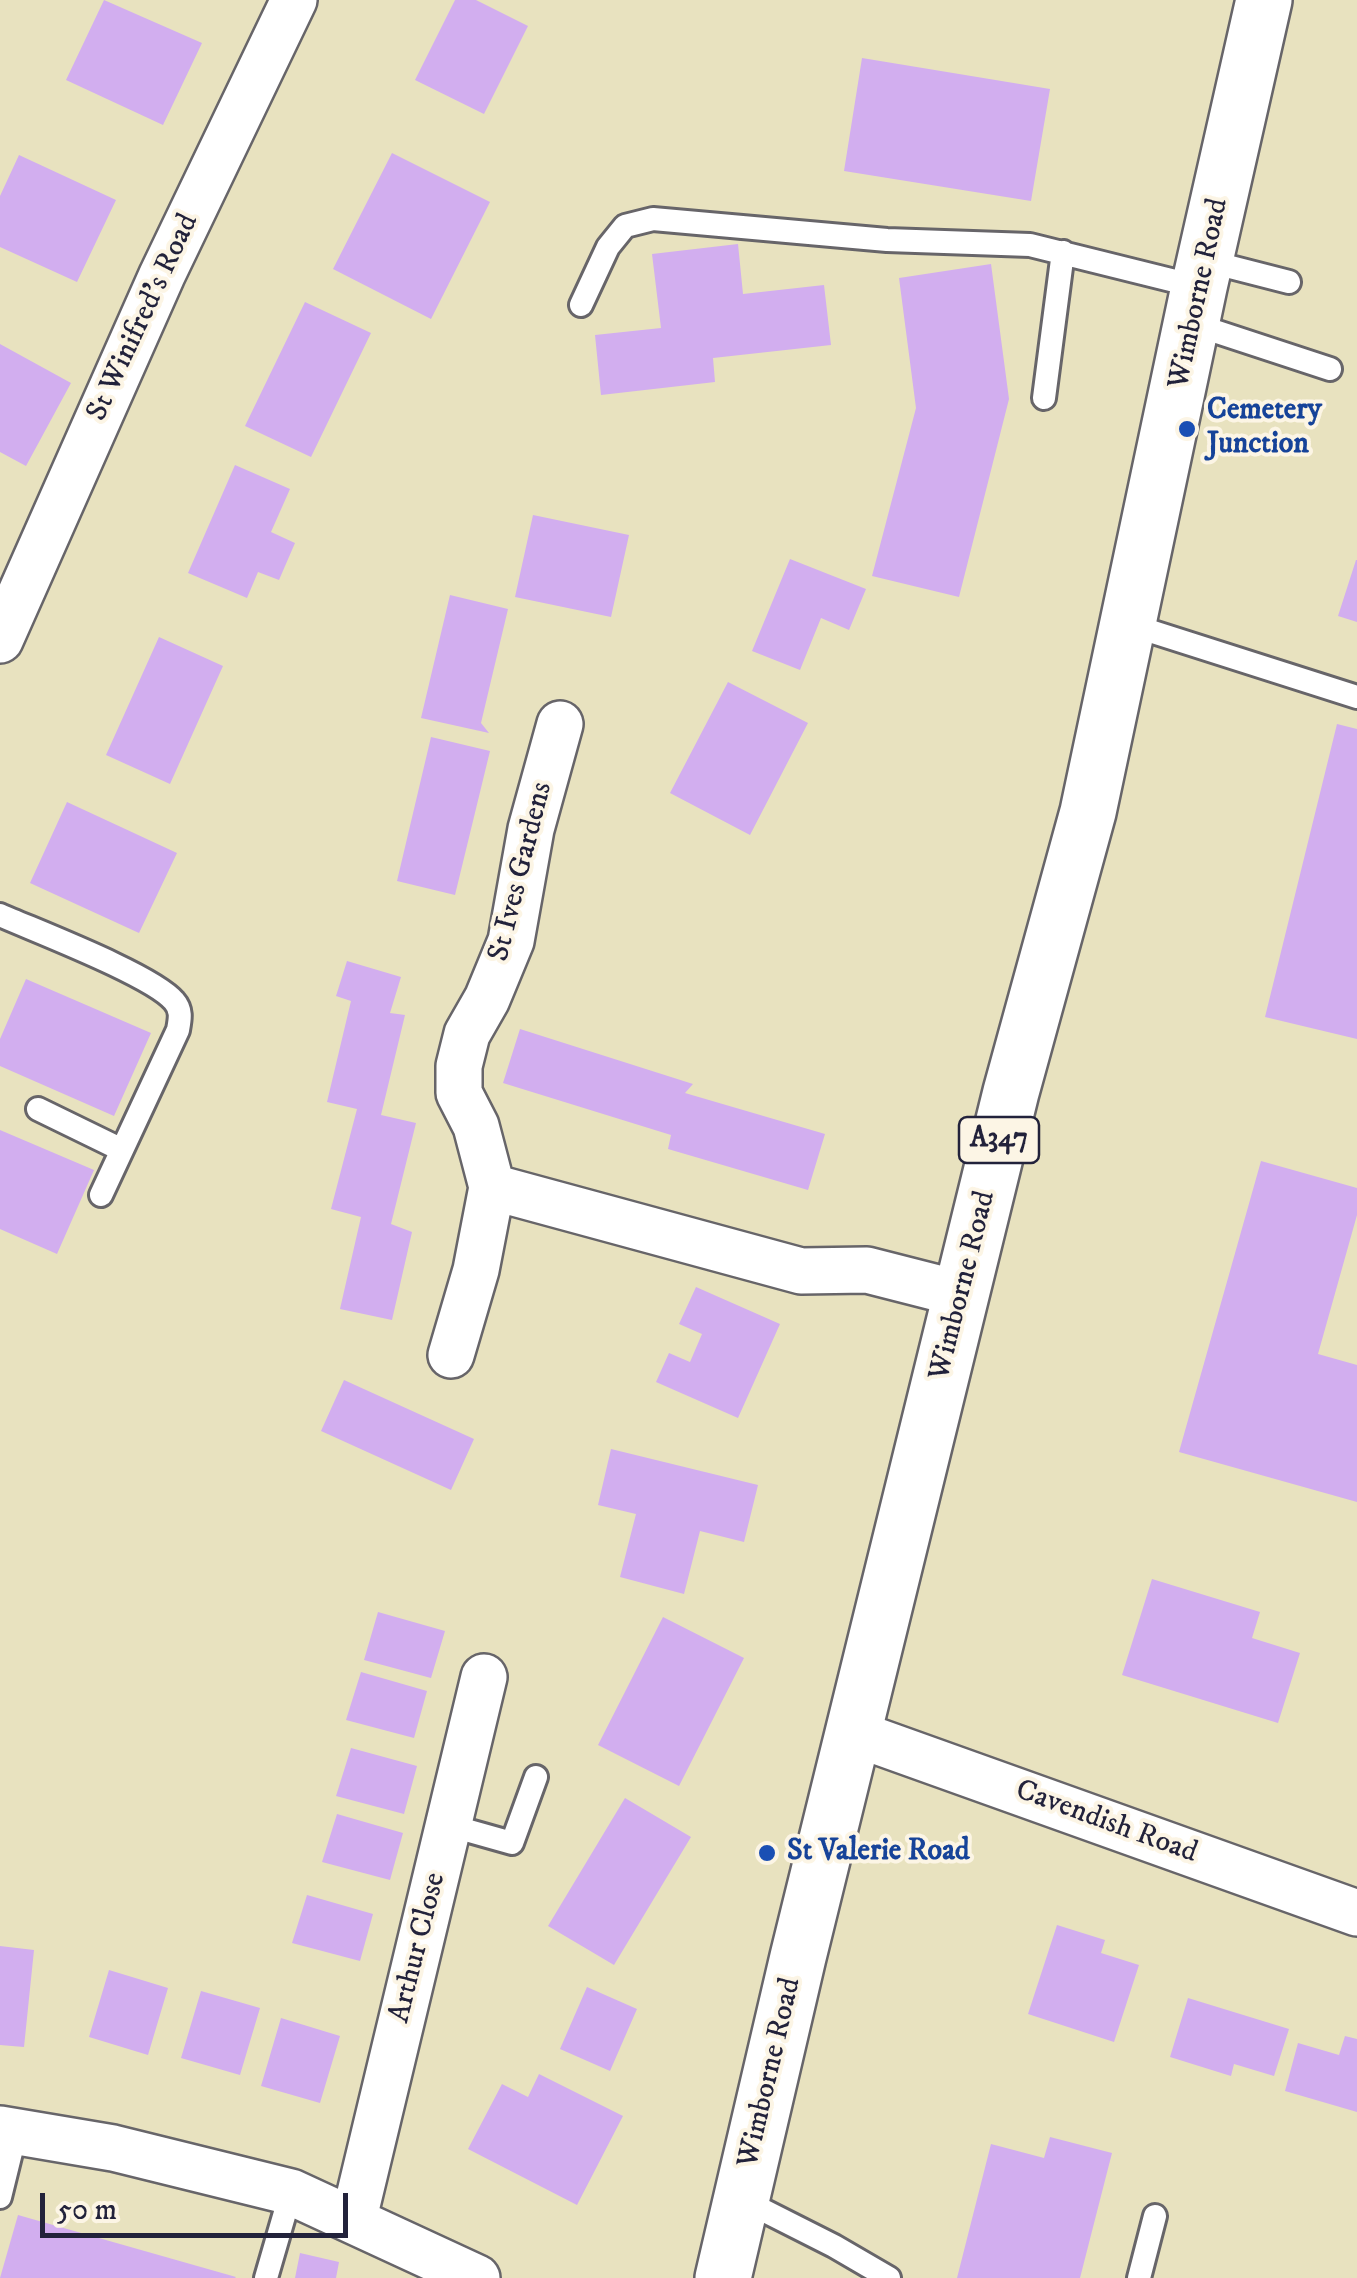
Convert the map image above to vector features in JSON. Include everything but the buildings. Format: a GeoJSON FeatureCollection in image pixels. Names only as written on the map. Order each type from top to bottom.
{"type":"FeatureCollection","features":[{"type":"Feature","properties":{"kind":"main road","name":"Wimborne Road"},"geometry":{"type":"LineString","coordinates":[[723,2278],[1011,1092],[1088,812],[1264,0]]}},
{"type":"Feature","properties":{"kind":"street","name":"St Winifred's Road"},"geometry":{"type":"LineString","coordinates":[[0,640],[162,275],[294,0]]}},
{"type":"Feature","properties":{"kind":"street","name":"St Ives Gardens"},"geometry":{"type":"LineString","coordinates":[[452,1355],[476,1270],[492,1188],[476,1126],[459,1093],[459,1066],[468,1034],[510,941],[532,829],[560,724]]}},
{"type":"Feature","properties":{"kind":"street"},"geometry":{"type":"LineString","coordinates":[[492,1188],[802,1271],[867,1270],[962,1294]]}},
{"type":"Feature","properties":{"kind":"street","name":"Arthur Close"},"geometry":{"type":"LineString","coordinates":[[354,2218],[484,1677]]}},
{"type":"Feature","properties":{"kind":"street","name":"Cavendish Road"},"geometry":{"type":"LineString","coordinates":[[854,1733],[1357,1913]]}},
{"type":"Feature","properties":{"kind":"street"},"geometry":{"type":"LineString","coordinates":[[8,2131],[113,2148],[290,2192],[354,2218],[477,2278]]}},
{"type":"Feature","properties":{"kind":"lane"},"geometry":{"type":"LineString","coordinates":[[581,305],[608,248],[625,226],[653,219],[887,240],[1030,245],[1200,290],[1330,369]]}},
{"type":"Feature","properties":{"kind":"lane"},"geometry":{"type":"LineString","coordinates":[[1044,398],[1063,252]]}},
{"type":"Feature","properties":{"kind":"lane"},"geometry":{"type":"LineString","coordinates":[[1200,290],[1289,282]]}},
{"type":"Feature","properties":{"kind":"lane"},"geometry":{"type":"LineString","coordinates":[[1128,624],[1357,698]]}},
{"type":"Feature","properties":{"kind":"lane"},"geometry":{"type":"LineString","coordinates":[[0,915],[141,979],[176,1003],[181,1016],[101,1195]]}},
{"type":"Feature","properties":{"kind":"lane"},"geometry":{"type":"LineString","coordinates":[[38,1109],[120,1149]]}},
{"type":"Feature","properties":{"kind":"lane"},"geometry":{"type":"LineString","coordinates":[[448,1824],[512,1843],[536,1776]]}},
{"type":"Feature","properties":{"kind":"lane"},"geometry":{"type":"LineString","coordinates":[[0,2197],[8,2131]]}},
{"type":"Feature","properties":{"kind":"lane"},"geometry":{"type":"LineString","coordinates":[[266,2278],[290,2192]]}},
{"type":"Feature","properties":{"kind":"lane"},"geometry":{"type":"LineString","coordinates":[[742,2199],[889,2278]]}},
{"type":"Feature","properties":{"kind":"lane"},"geometry":{"type":"LineString","coordinates":[[1139,2278],[1156,2216]]}},
{"type":"Feature","properties":{"kind":"place","name":"Cemetery Junction"},"geometry":{"type":"Point","coordinates":[1187,429]}},
{"type":"Feature","properties":{"kind":"place","name":"St Valerie Road"},"geometry":{"type":"Point","coordinates":[767,1853]}}]}
